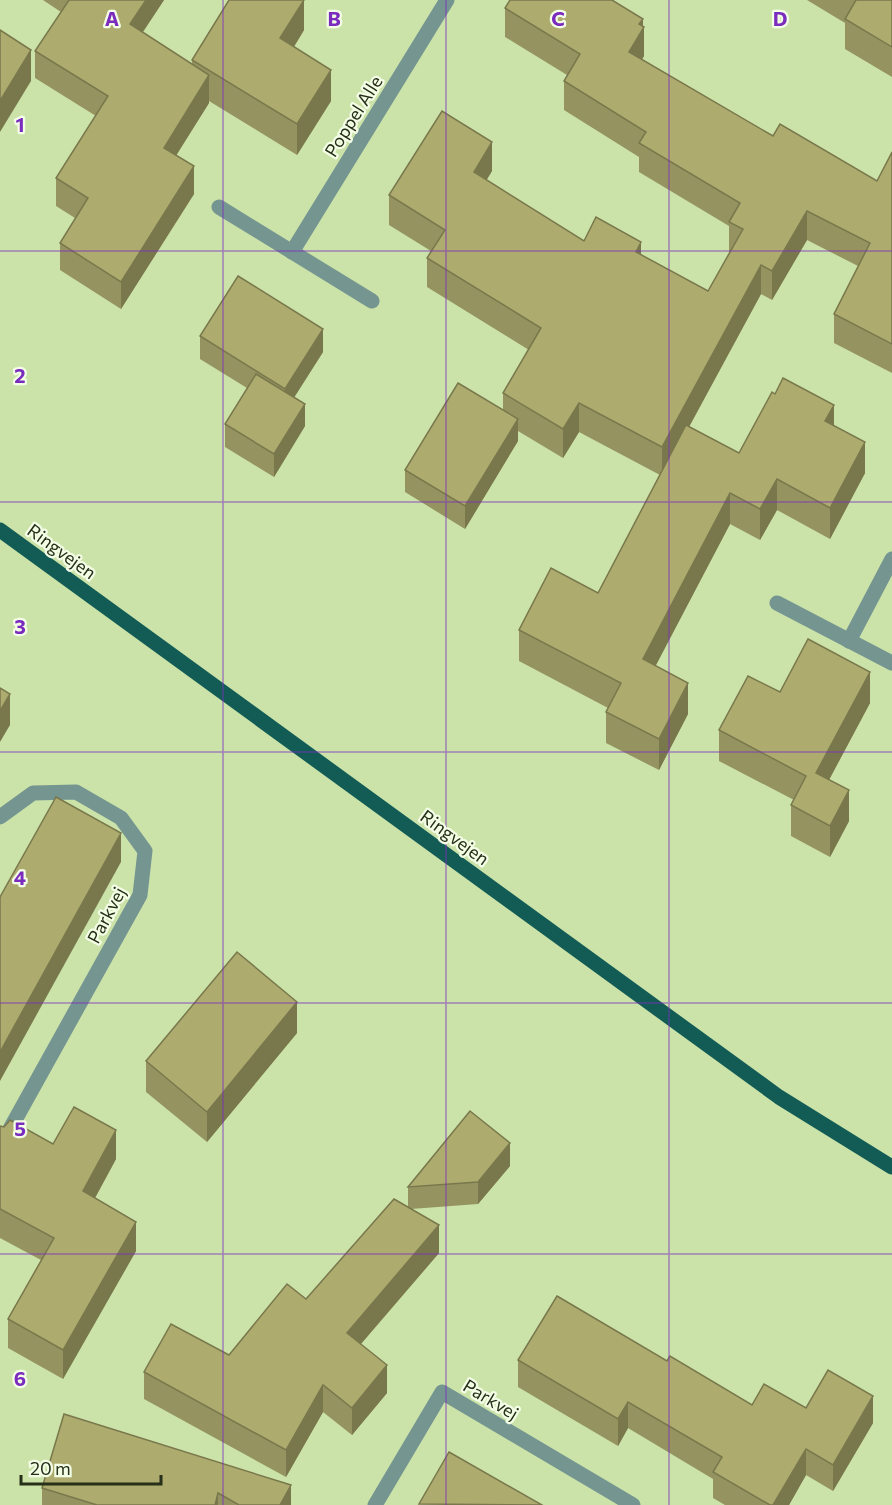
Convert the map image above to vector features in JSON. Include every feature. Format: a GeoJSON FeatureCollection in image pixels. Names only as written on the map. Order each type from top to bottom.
{"type":"FeatureCollection","features":[{"type":"Feature","properties":{"kind":"main road","name":"Ringvejen"},"geometry":{"type":"LineString","coordinates":[[0,530],[779,1097],[892,1167]]}},
{"type":"Feature","properties":{"kind":"street","name":"Poppel Alle"},"geometry":{"type":"LineString","coordinates":[[292,252],[447,0]]}},
{"type":"Feature","properties":{"kind":"street"},"geometry":{"type":"LineString","coordinates":[[219,207],[372,301]]}},
{"type":"Feature","properties":{"kind":"street"},"geometry":{"type":"LineString","coordinates":[[849,640],[892,559]]}},
{"type":"Feature","properties":{"kind":"street"},"geometry":{"type":"LineString","coordinates":[[777,603],[892,663]]}},
{"type":"Feature","properties":{"kind":"street","name":"Parkvej"},"geometry":{"type":"LineString","coordinates":[[0,817],[33,793],[76,792],[120,818],[145,851],[140,895],[0,1148]]}},
{"type":"Feature","properties":{"kind":"street","name":"Parkvej"},"geometry":{"type":"LineString","coordinates":[[375,1505],[442,1392],[633,1505]]}},
{"type":"Feature","properties":{"kind":"building"},"geometry":{"type":"Polygon","coordinates":[[[69,0],[146,0],[130,24],[209,75],[164,148],[194,166],[121,282],[60,243],[88,198],[56,178],[108,96],[35,51],[69,0]]]}},
{"type":"Feature","properties":{"kind":"building"},"geometry":{"type":"Polygon","coordinates":[[[229,0],[304,0],[280,38],[331,70],[297,124],[192,60],[229,0]]]}},
{"type":"Feature","properties":{"kind":"building"},"geometry":{"type":"Polygon","coordinates":[[[510,0],[612,0],[643,19],[639,24],[644,27],[629,52],[773,136],[780,124],[877,181],[892,152],[892,344],[834,314],[870,243],[807,211],[772,271],[761,265],[662,447],[579,403],[563,429],[503,393],[541,328],[427,258],[445,230],[389,195],[442,111],[492,142],[474,172],[584,241],[596,217],[641,242],[636,252],[708,291],[743,229],[729,222],[740,203],[639,143],[646,132],[564,81],[580,54],[505,8],[510,0]]]}},
{"type":"Feature","properties":{"kind":"building"},"geometry":{"type":"Polygon","coordinates":[[[856,0],[892,0],[892,47],[845,19],[856,0]]]}},
{"type":"Feature","properties":{"kind":"building"},"geometry":{"type":"Polygon","coordinates":[[[0,30],[31,50],[0,101],[0,30]]]}},
{"type":"Feature","properties":{"kind":"building"},"geometry":{"type":"Polygon","coordinates":[[[238,276],[323,329],[285,389],[200,336],[238,276]]]}},
{"type":"Feature","properties":{"kind":"building"},"geometry":{"type":"Polygon","coordinates":[[[256,374],[305,404],[274,454],[225,424],[256,374]]]}},
{"type":"Feature","properties":{"kind":"building"},"geometry":{"type":"Polygon","coordinates":[[[783,378],[834,405],[825,421],[865,442],[830,508],[777,479],[760,509],[730,493],[643,659],[688,683],[659,739],[606,712],[621,683],[519,630],[551,568],[598,593],[686,425],[739,453],[772,392],[775,394],[783,378]]]}},
{"type":"Feature","properties":{"kind":"building"},"geometry":{"type":"Polygon","coordinates":[[[458,383],[518,419],[465,506],[405,470],[458,383]]]}},
{"type":"Feature","properties":{"kind":"building"},"geometry":{"type":"Polygon","coordinates":[[[808,639],[870,672],[816,773],[849,790],[830,826],[791,805],[806,776],[719,730],[748,676],[780,692],[808,639]]]}},
{"type":"Feature","properties":{"kind":"building"},"geometry":{"type":"Polygon","coordinates":[[[0,688],[10,694],[0,711],[0,688]]]}},
{"type":"Feature","properties":{"kind":"building"},"geometry":{"type":"Polygon","coordinates":[[[56,797],[121,833],[0,1052],[0,897],[56,797]]]}},
{"type":"Feature","properties":{"kind":"building"},"geometry":{"type":"Polygon","coordinates":[[[237,952],[297,1002],[207,1112],[146,1061],[237,952]]]}},
{"type":"Feature","properties":{"kind":"building"},"geometry":{"type":"Polygon","coordinates":[[[74,1107],[116,1130],[83,1191],[136,1222],[63,1350],[8,1319],[54,1238],[0,1209],[0,1126],[4,1127],[10,1120],[53,1144],[74,1107]]]}},
{"type":"Feature","properties":{"kind":"building"},"geometry":{"type":"Polygon","coordinates":[[[470,1111],[510,1143],[478,1182],[408,1187],[470,1111]]]}},
{"type":"Feature","properties":{"kind":"building"},"geometry":{"type":"Polygon","coordinates":[[[394,1199],[439,1225],[347,1333],[387,1365],[352,1408],[323,1385],[286,1450],[144,1372],[171,1324],[229,1355],[287,1284],[306,1299],[394,1199]]]}},
{"type":"Feature","properties":{"kind":"building"},"geometry":{"type":"Polygon","coordinates":[[[557,1296],[667,1361],[670,1356],[752,1405],[764,1384],[806,1408],[828,1370],[873,1396],[833,1465],[806,1449],[773,1505],[770,1505],[713,1472],[722,1457],[628,1402],[618,1419],[518,1360],[557,1296]]]}},
{"type":"Feature","properties":{"kind":"building"},"geometry":{"type":"Polygon","coordinates":[[[64,1414],[291,1485],[280,1505],[239,1505],[218,1493],[215,1505],[97,1505],[42,1488],[64,1414]]]}},
{"type":"Feature","properties":{"kind":"building"},"geometry":{"type":"Polygon","coordinates":[[[449,1452],[542,1505],[419,1504],[449,1452]]]}}]}
